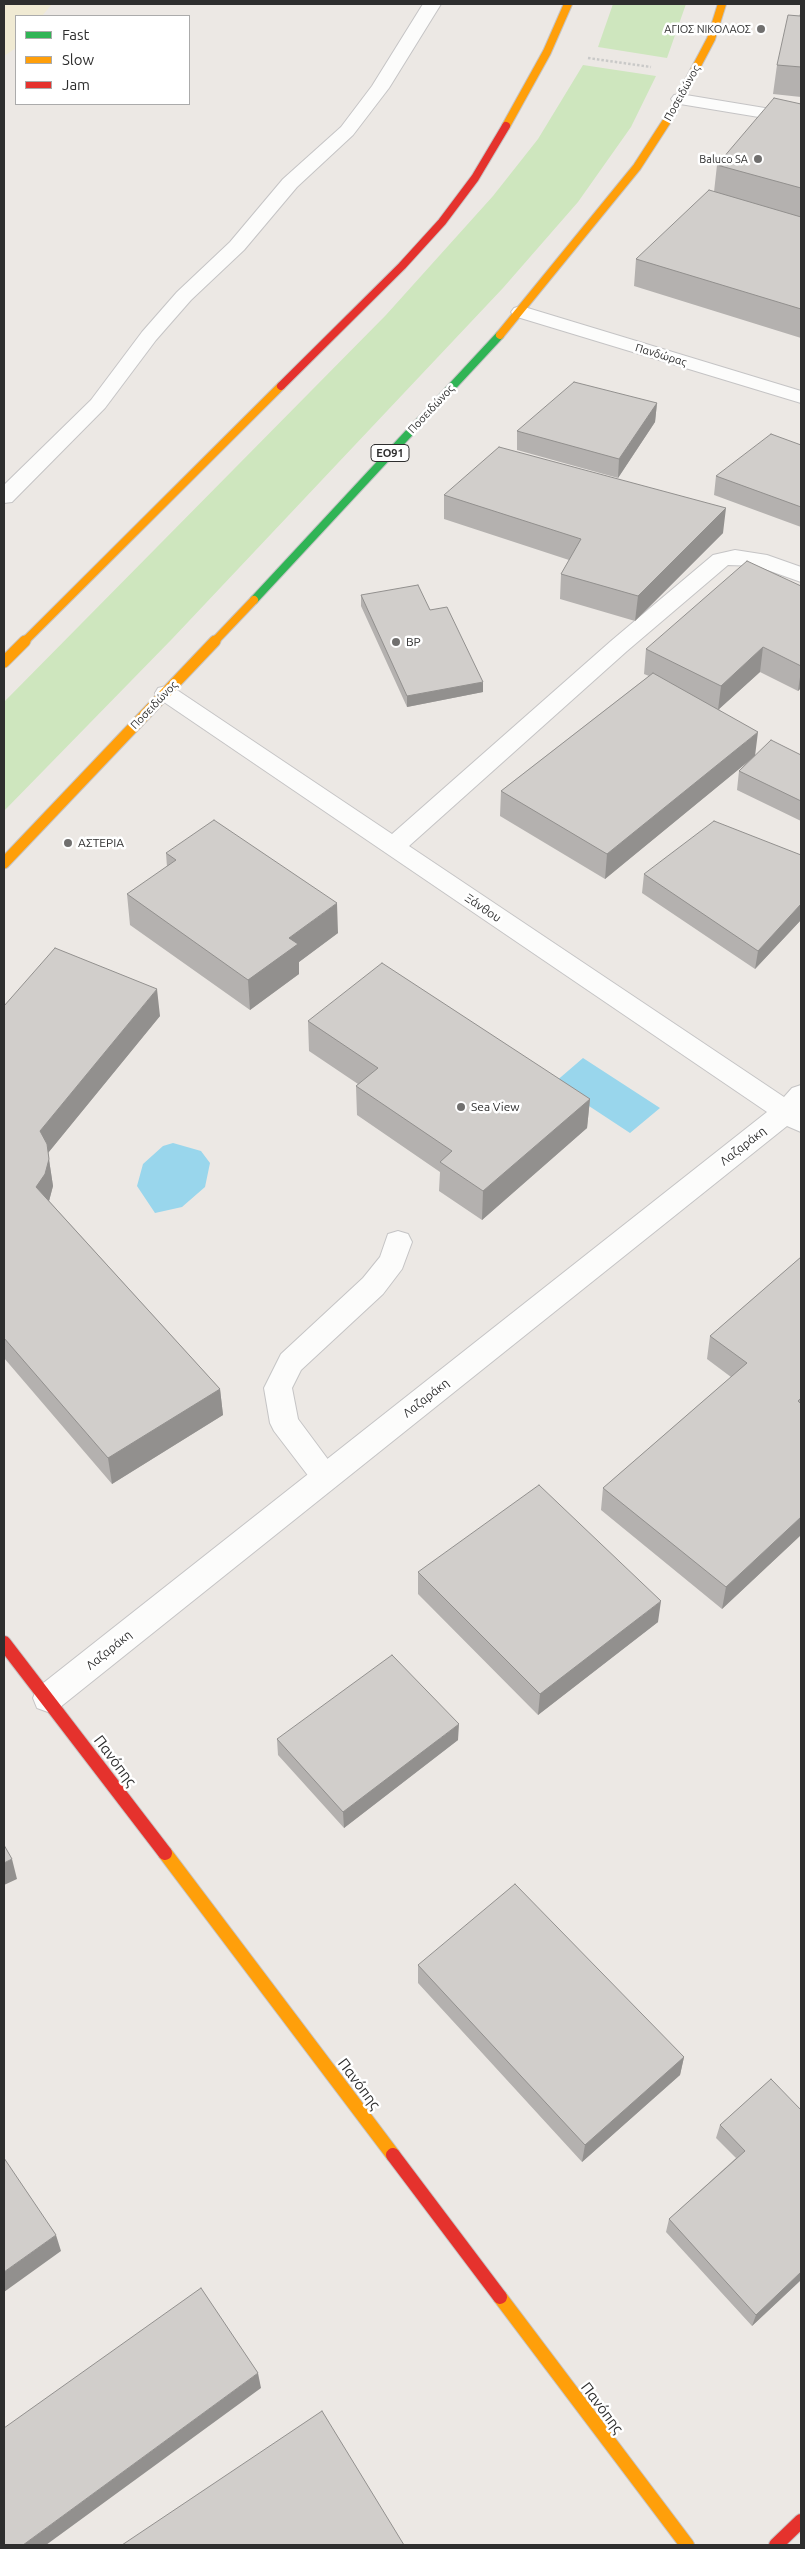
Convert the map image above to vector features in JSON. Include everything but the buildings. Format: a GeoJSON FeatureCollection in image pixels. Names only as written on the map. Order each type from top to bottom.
{"type":"FeatureCollection","features":[{"type":"Feature","properties":{"kind":"main road"},"geometry":{"type":"LineString","coordinates":[[4,662],[402,266],[442,222],[475,178],[500,139],[547,52],[568,4]]}},
{"type":"Feature","properties":{"kind":"main road","name":"Ποσειδώνος"},"geometry":{"type":"LineString","coordinates":[[4,864],[521,312],[637,167],[694,74],[711,39],[722,4]]}},
{"type":"Feature","properties":{"kind":"main road","name":"Πανόπης"},"geometry":{"type":"LineString","coordinates":[[4,1643],[48,1698],[687,2545]]}},
{"type":"Feature","properties":{"kind":"main road"},"geometry":{"type":"LineString","coordinates":[[776,2545],[801,2521]]}},
{"type":"Feature","properties":{"kind":"street"},"geometry":{"type":"LineString","coordinates":[[4,497],[98,404],[155,329],[184,296],[237,246],[290,183],[347,131],[380,88],[432,4]]}},
{"type":"Feature","properties":{"kind":"street"},"geometry":{"type":"LineString","coordinates":[[680,99],[801,119]]}},
{"type":"Feature","properties":{"kind":"street","name":"Πανδώρας"},"geometry":{"type":"LineString","coordinates":[[521,312],[801,397]]}},
{"type":"Feature","properties":{"kind":"street"},"geometry":{"type":"LineString","coordinates":[[393,847],[618,646],[721,560],[735,557],[760,560],[801,575]]}},
{"type":"Feature","properties":{"kind":"street","name":"Ξάνθου"},"geometry":{"type":"LineString","coordinates":[[166,693],[393,847],[796,1110]]}},
{"type":"Feature","properties":{"kind":"street","name":"Λαζαράκη"},"geometry":{"type":"LineString","coordinates":[[48,1698],[326,1477],[796,1110]]}},
{"type":"Feature","properties":{"kind":"street"},"geometry":{"type":"LineString","coordinates":[[326,1477],[284,1422],[278,1388],[291,1362],[373,1286],[392,1261],[398,1242]]}},
{"type":"Feature","properties":{"kind":"path"},"geometry":{"type":"LineString","coordinates":[[547,52],[694,74]]}},
{"type":"Feature","properties":{"kind":"green space"},"geometry":{"type":"Polygon","coordinates":[[[613,4],[686,4],[667,58],[598,47],[613,4]]]}},
{"type":"Feature","properties":{"kind":"green space"},"geometry":{"type":"Polygon","coordinates":[[[583,65],[656,76],[631,127],[578,202],[503,288],[172,639],[4,811],[4,702],[386,315],[493,196],[538,139],[583,65]]]}},
{"type":"Feature","properties":{"kind":"sand"},"geometry":{"type":"Polygon","coordinates":[[[4,4],[52,4],[43,15],[15,15],[15,49],[4,56],[4,4]]]}},
{"type":"Feature","properties":{"kind":"water"},"geometry":{"type":"Polygon","coordinates":[[[583,1058],[660,1108],[630,1133],[554,1083],[583,1058]]]}},
{"type":"Feature","properties":{"kind":"water"},"geometry":{"type":"Polygon","coordinates":[[[173,1143],[201,1151],[210,1163],[205,1187],[182,1207],[155,1213],[137,1186],[143,1164],[163,1146],[173,1143]]]}},
{"type":"Feature","properties":{"kind":"traffic: fast"},"geometry":{"type":"LineString","coordinates":[[254,600],[500,335]]}},
{"type":"Feature","properties":{"kind":"traffic: slow"},"geometry":{"type":"LineString","coordinates":[[506,126],[547,52],[568,4]]}},
{"type":"Feature","properties":{"kind":"traffic: slow"},"geometry":{"type":"LineString","coordinates":[[500,335],[521,312],[637,167],[672,113],[711,39],[722,4]]}},
{"type":"Feature","properties":{"kind":"traffic: slow"},"geometry":{"type":"LineString","coordinates":[[4,662],[281,386]]}},
{"type":"Feature","properties":{"kind":"traffic: slow"},"geometry":{"type":"LineString","coordinates":[[4,863],[254,600]]}},
{"type":"Feature","properties":{"kind":"traffic: slow"},"geometry":{"type":"LineString","coordinates":[[165,1853],[393,2155]]}},
{"type":"Feature","properties":{"kind":"traffic: slow"},"geometry":{"type":"LineString","coordinates":[[500,2297],[687,2545]]}},
{"type":"Feature","properties":{"kind":"traffic: jam"},"geometry":{"type":"LineString","coordinates":[[281,386],[402,266],[442,222],[475,178],[506,126]]}},
{"type":"Feature","properties":{"kind":"traffic: jam"},"geometry":{"type":"LineString","coordinates":[[4,1643],[165,1853]]}},
{"type":"Feature","properties":{"kind":"traffic: jam"},"geometry":{"type":"LineString","coordinates":[[393,2155],[500,2297]]}},
{"type":"Feature","properties":{"kind":"traffic: jam"},"geometry":{"type":"LineString","coordinates":[[776,2545],[801,2521]]}},
{"type":"Feature","properties":{"kind":"place","name":"ΑΓΙΟΣ ΝΙΚΟΛΑΟΣ"},"geometry":{"type":"Point","coordinates":[761,29]}},
{"type":"Feature","properties":{"kind":"place","name":"Baluco SA"},"geometry":{"type":"Point","coordinates":[758,159]}},
{"type":"Feature","properties":{"kind":"place","name":"BP"},"geometry":{"type":"Point","coordinates":[396,642]}},
{"type":"Feature","properties":{"kind":"place","name":"ΑΣΤΕΡΙΑ"},"geometry":{"type":"Point","coordinates":[68,843]}},
{"type":"Feature","properties":{"kind":"place","name":"Sea View"},"geometry":{"type":"Point","coordinates":[461,1107]}}]}
